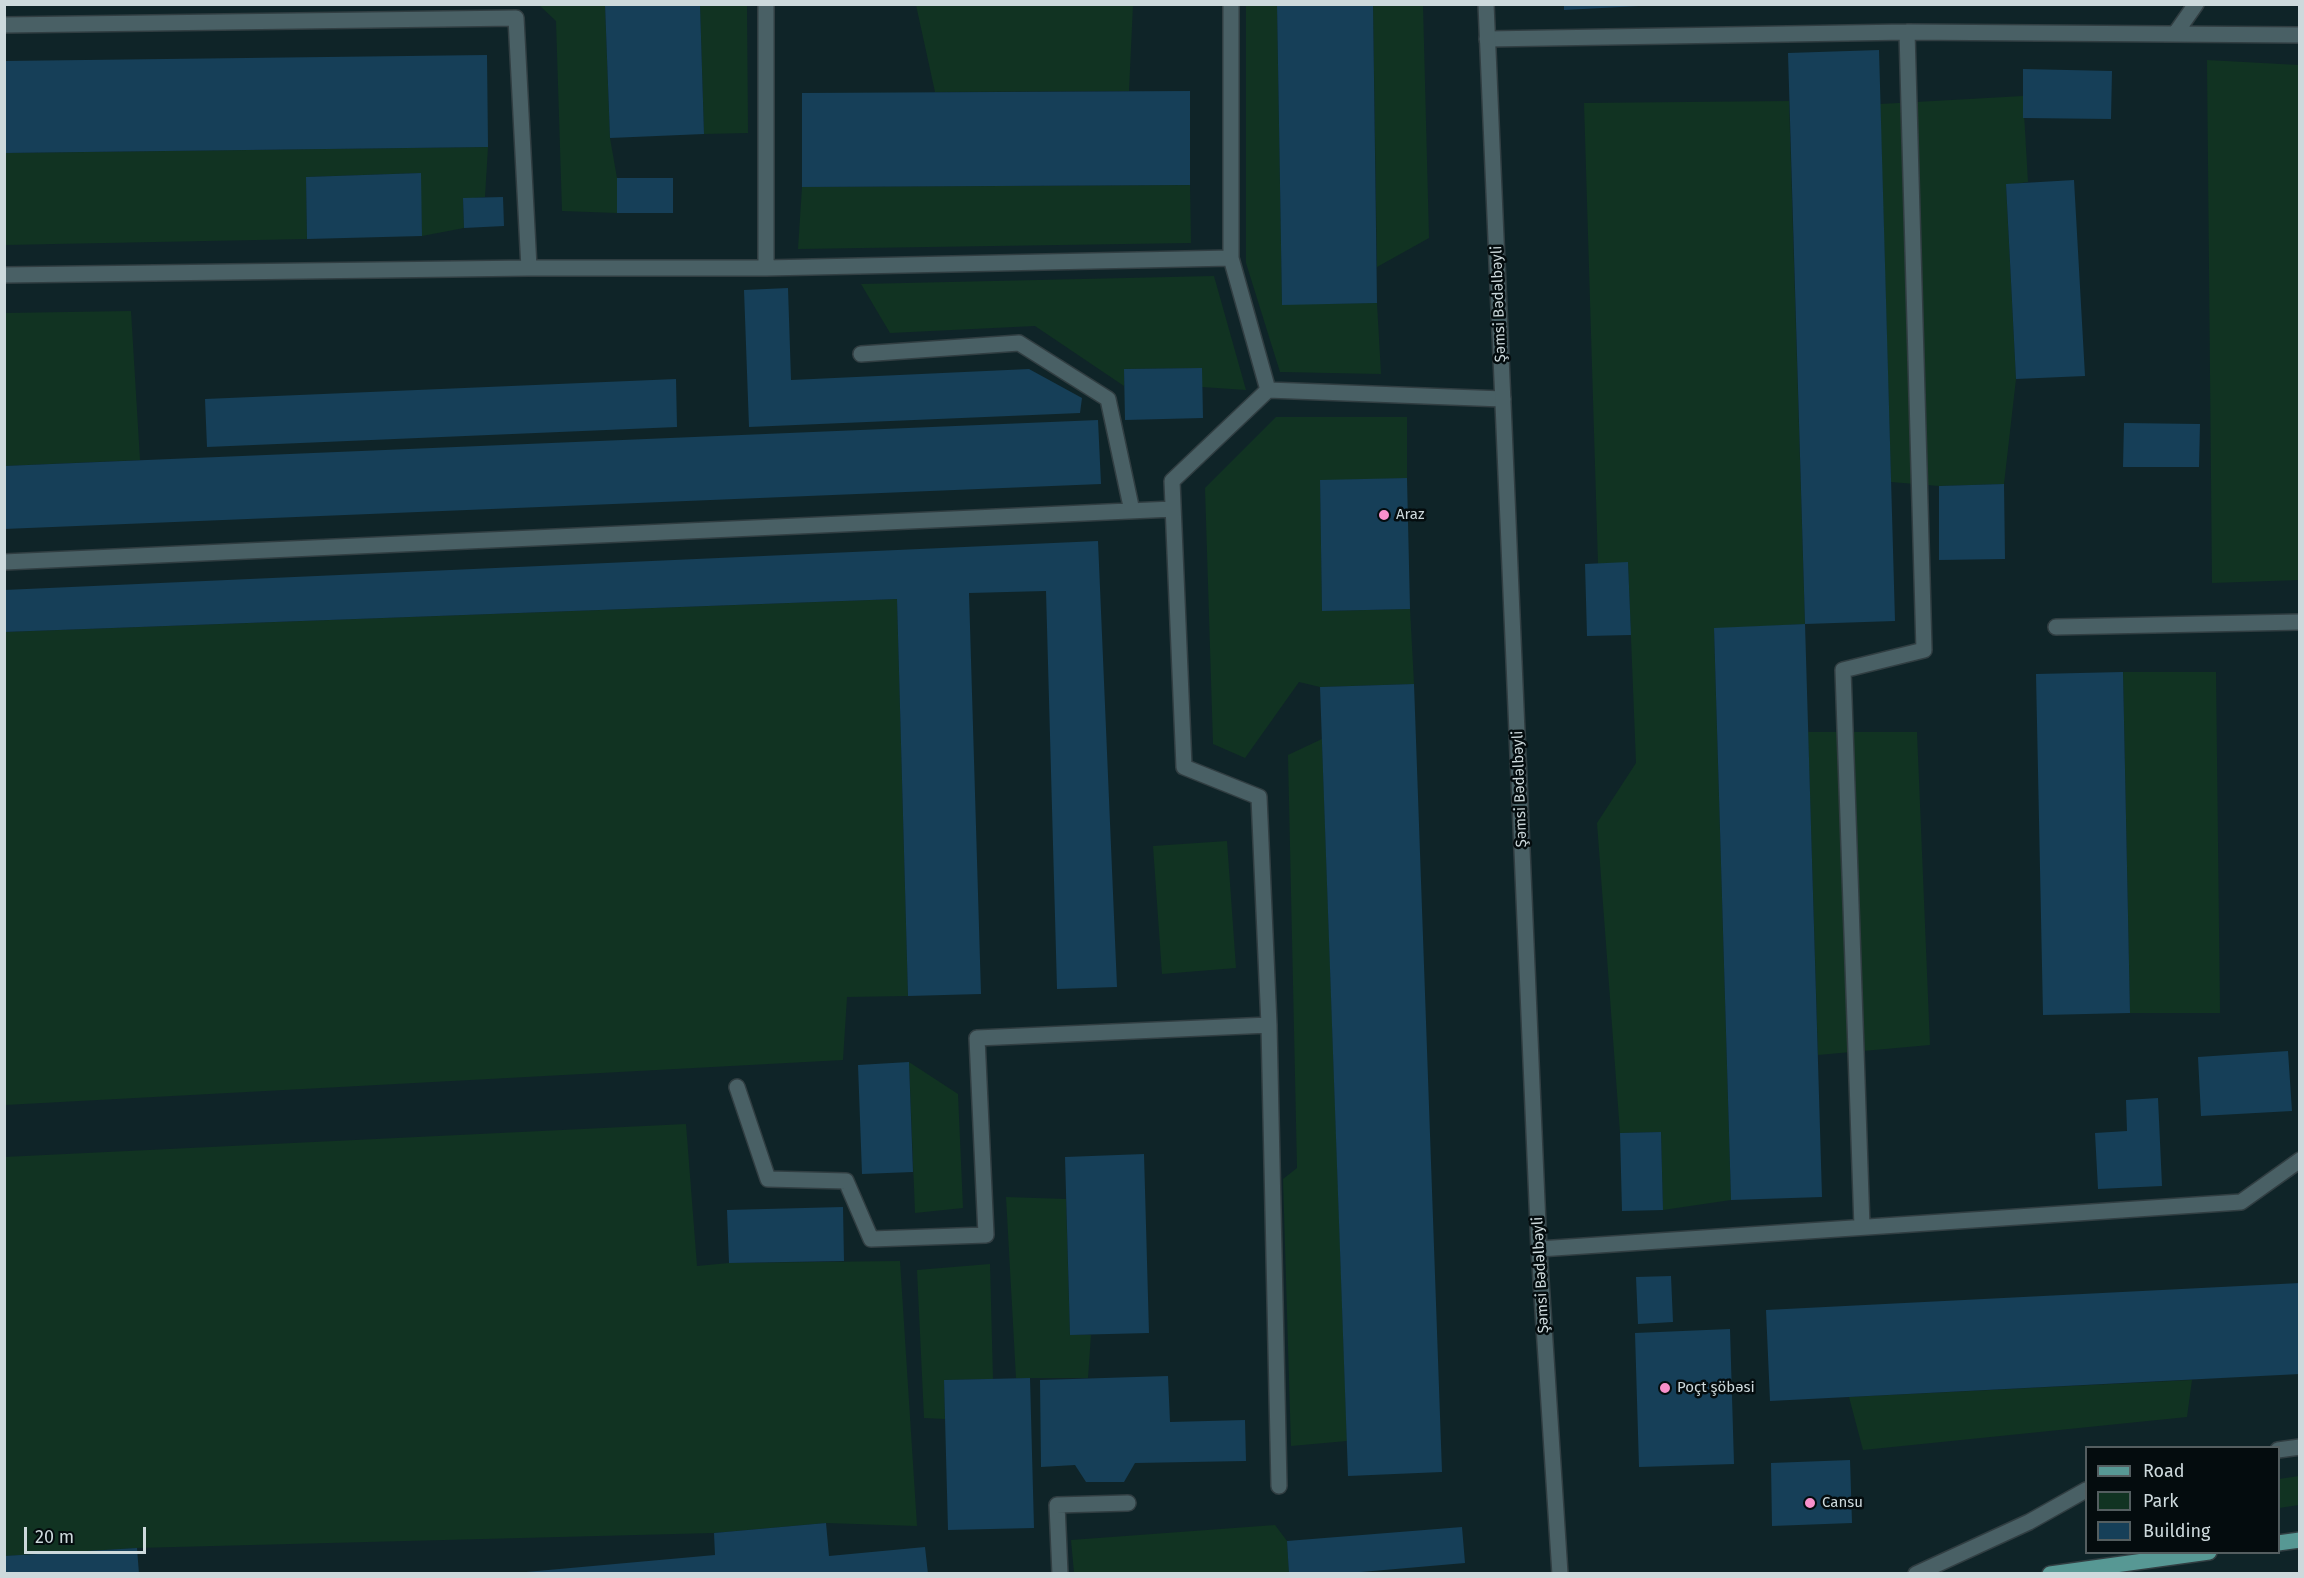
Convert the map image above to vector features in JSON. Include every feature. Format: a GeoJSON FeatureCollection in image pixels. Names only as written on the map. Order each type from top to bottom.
{"type":"FeatureCollection","features":[{"type":"Feature","properties":{"kind":"main road"},"geometry":{"type":"LineString","coordinates":[[2280,1543],[2300,1540]]}},
{"type":"Feature","properties":{"kind":"main road"},"geometry":{"type":"LineString","coordinates":[[2050,1574],[2195,1554]]}},
{"type":"Feature","properties":{"kind":"street"},"geometry":{"type":"LineString","coordinates":[[766,4],[766,268]]}},
{"type":"Feature","properties":{"kind":"street"},"geometry":{"type":"LineString","coordinates":[[1231,4],[1232,258],[1268,390]]}},
{"type":"Feature","properties":{"kind":"street","name":"Şəmsi Bədəlbəyli"},"geometry":{"type":"LineString","coordinates":[[1486,4],[1539,1249],[1560,1574]]}},
{"type":"Feature","properties":{"kind":"street"},"geometry":{"type":"LineString","coordinates":[[2175,34],[2196,4]]}},
{"type":"Feature","properties":{"kind":"street"},"geometry":{"type":"LineString","coordinates":[[4,25],[516,18],[529,268]]}},
{"type":"Feature","properties":{"kind":"street"},"geometry":{"type":"LineString","coordinates":[[1862,1227],[1843,670],[1924,650],[1907,32]]}},
{"type":"Feature","properties":{"kind":"street"},"geometry":{"type":"LineString","coordinates":[[1487,39],[1907,32],[2300,35]]}},
{"type":"Feature","properties":{"kind":"street"},"geometry":{"type":"LineString","coordinates":[[4,275],[529,268],[766,268],[1232,258]]}},
{"type":"Feature","properties":{"kind":"street"},"geometry":{"type":"LineString","coordinates":[[861,354],[1018,343],[1108,399],[1132,511]]}},
{"type":"Feature","properties":{"kind":"street"},"geometry":{"type":"LineString","coordinates":[[1279,1486],[1269,1025],[1259,797],[1184,767],[1172,481],[1268,390],[1503,399]]}},
{"type":"Feature","properties":{"kind":"street"},"geometry":{"type":"LineString","coordinates":[[4,562],[1173,509]]}},
{"type":"Feature","properties":{"kind":"street"},"geometry":{"type":"LineString","coordinates":[[2056,627],[2300,622]]}},
{"type":"Feature","properties":{"kind":"street"},"geometry":{"type":"LineString","coordinates":[[737,1087],[768,1179],[846,1181],[871,1239],[986,1235],[977,1038],[1269,1025]]}},
{"type":"Feature","properties":{"kind":"street"},"geometry":{"type":"LineString","coordinates":[[1539,1249],[2241,1202],[2300,1160]]}},
{"type":"Feature","properties":{"kind":"street"},"geometry":{"type":"LineString","coordinates":[[2280,1450],[2300,1447]]}},
{"type":"Feature","properties":{"kind":"street"},"geometry":{"type":"LineString","coordinates":[[1916,1574],[2029,1522],[2085,1491]]}},
{"type":"Feature","properties":{"kind":"street"},"geometry":{"type":"LineString","coordinates":[[1060,1574],[1057,1505],[1128,1503]]}},
{"type":"Feature","properties":{"kind":"green space"},"geometry":{"type":"Polygon","coordinates":[[[539,5],[605,5],[610,138],[617,178],[617,213],[562,211],[556,21],[539,5]]]}},
{"type":"Feature","properties":{"kind":"green space"},"geometry":{"type":"Polygon","coordinates":[[[700,5],[747,5],[748,133],[704,134],[700,5]]]}},
{"type":"Feature","properties":{"kind":"green space"},"geometry":{"type":"Polygon","coordinates":[[[916,5],[1133,5],[1129,91],[935,92],[916,5]]]}},
{"type":"Feature","properties":{"kind":"green space"},"geometry":{"type":"Polygon","coordinates":[[[1246,5],[1277,5],[1282,304],[1377,303],[1381,374],[1280,372],[1246,263],[1246,5]]]}},
{"type":"Feature","properties":{"kind":"green space"},"geometry":{"type":"Polygon","coordinates":[[[1373,5],[1423,5],[1429,238],[1377,267],[1373,5]]]}},
{"type":"Feature","properties":{"kind":"green space"},"geometry":{"type":"Polygon","coordinates":[[[2207,60],[2299,65],[2299,580],[2212,583],[2207,60]]]}},
{"type":"Feature","properties":{"kind":"green space"},"geometry":{"type":"Polygon","coordinates":[[[2023,96],[2028,182],[2006,185],[2016,379],[2004,484],[1939,486],[1891,482],[1880,104],[2023,96]]]}},
{"type":"Feature","properties":{"kind":"green space"},"geometry":{"type":"Polygon","coordinates":[[[1789,101],[1805,624],[1714,629],[1731,1200],[1663,1210],[1661,1132],[1620,1133],[1597,823],[1636,763],[1628,563],[1598,564],[1584,103],[1789,101]]]}},
{"type":"Feature","properties":{"kind":"green space"},"geometry":{"type":"Polygon","coordinates":[[[488,147],[485,197],[463,199],[464,228],[422,236],[420,173],[306,177],[307,239],[5,245],[4,153],[488,147]]]}},
{"type":"Feature","properties":{"kind":"green space"},"geometry":{"type":"Polygon","coordinates":[[[1190,185],[1191,243],[798,249],[802,187],[1190,185]]]}},
{"type":"Feature","properties":{"kind":"green space"},"geometry":{"type":"Polygon","coordinates":[[[1214,276],[1246,390],[1202,387],[1201,368],[1124,369],[1124,386],[1035,326],[890,333],[861,284],[1214,276]]]}},
{"type":"Feature","properties":{"kind":"green space"},"geometry":{"type":"Polygon","coordinates":[[[131,311],[140,460],[5,466],[5,313],[131,311]]]}},
{"type":"Feature","properties":{"kind":"green space"},"geometry":{"type":"Polygon","coordinates":[[[1276,417],[1407,417],[1407,478],[1320,481],[1322,611],[1410,609],[1414,684],[1320,687],[1299,682],[1245,758],[1213,744],[1205,488],[1276,417]]]}},
{"type":"Feature","properties":{"kind":"green space"},"geometry":{"type":"Polygon","coordinates":[[[897,599],[908,996],[847,997],[843,1060],[5,1105],[5,632],[897,599]]]}},
{"type":"Feature","properties":{"kind":"green space"},"geometry":{"type":"Polygon","coordinates":[[[2123,672],[2216,672],[2220,1013],[2130,1013],[2123,672]]]}},
{"type":"Feature","properties":{"kind":"green space"},"geometry":{"type":"Polygon","coordinates":[[[1808,732],[1917,732],[1930,1045],[1818,1055],[1808,732]]]}},
{"type":"Feature","properties":{"kind":"green space"},"geometry":{"type":"Polygon","coordinates":[[[1322,739],[1347,1441],[1291,1446],[1283,1179],[1297,1168],[1288,755],[1322,739]]]}},
{"type":"Feature","properties":{"kind":"green space"},"geometry":{"type":"Polygon","coordinates":[[[1227,841],[1236,968],[1162,974],[1153,846],[1227,841]]]}},
{"type":"Feature","properties":{"kind":"green space"},"geometry":{"type":"Polygon","coordinates":[[[909,1062],[958,1094],[963,1208],[915,1213],[909,1062]]]}},
{"type":"Feature","properties":{"kind":"green space"},"geometry":{"type":"Polygon","coordinates":[[[686,1124],[697,1266],[729,1263],[900,1261],[917,1526],[826,1523],[714,1533],[137,1548],[5,1556],[4,1157],[686,1124]]]}},
{"type":"Feature","properties":{"kind":"green space"},"geometry":{"type":"Polygon","coordinates":[[[1006,1197],[1066,1199],[1070,1335],[1091,1335],[1088,1378],[1016,1378],[1006,1197]]]}},
{"type":"Feature","properties":{"kind":"green space"},"geometry":{"type":"Polygon","coordinates":[[[990,1264],[993,1379],[944,1380],[945,1419],[924,1418],[917,1270],[990,1264]]]}},
{"type":"Feature","properties":{"kind":"green space"},"geometry":{"type":"Polygon","coordinates":[[[2192,1380],[2187,1417],[1863,1450],[1849,1397],[2192,1380]]]}},
{"type":"Feature","properties":{"kind":"green space"},"geometry":{"type":"Polygon","coordinates":[[[2299,1476],[2299,1505],[2280,1508],[2280,1479],[2299,1476]]]}},
{"type":"Feature","properties":{"kind":"green space"},"geometry":{"type":"Polygon","coordinates":[[[1275,1525],[1287,1541],[1289,1573],[1074,1573],[1071,1540],[1275,1525]]]}},
{"type":"Feature","properties":{"kind":"building"},"geometry":{"type":"Polygon","coordinates":[[[605,4],[700,4],[704,134],[610,138],[605,4]]]}},
{"type":"Feature","properties":{"kind":"building"},"geometry":{"type":"Polygon","coordinates":[[[1277,4],[1373,4],[1377,303],[1282,305],[1277,4]]]}},
{"type":"Feature","properties":{"kind":"building"},"geometry":{"type":"Polygon","coordinates":[[[1564,4],[1639,4],[1639,6],[1564,10],[1564,4]]]}},
{"type":"Feature","properties":{"kind":"building"},"geometry":{"type":"Polygon","coordinates":[[[1879,50],[1895,621],[1805,624],[1788,53],[1879,50]]]}},
{"type":"Feature","properties":{"kind":"building"},"geometry":{"type":"Polygon","coordinates":[[[487,55],[488,147],[4,153],[4,61],[487,55]]]}},
{"type":"Feature","properties":{"kind":"building"},"geometry":{"type":"Polygon","coordinates":[[[2023,69],[2112,71],[2111,119],[2023,118],[2023,69]]]}},
{"type":"Feature","properties":{"kind":"building"},"geometry":{"type":"Polygon","coordinates":[[[1190,91],[1190,185],[802,187],[802,93],[1190,91]]]}},
{"type":"Feature","properties":{"kind":"building"},"geometry":{"type":"Polygon","coordinates":[[[421,173],[422,236],[307,239],[306,177],[421,173]]]}},
{"type":"Feature","properties":{"kind":"building"},"geometry":{"type":"Polygon","coordinates":[[[617,178],[673,178],[673,213],[617,213],[617,178]]]}},
{"type":"Feature","properties":{"kind":"building"},"geometry":{"type":"Polygon","coordinates":[[[2074,180],[2085,376],[2016,379],[2006,184],[2074,180]]]}},
{"type":"Feature","properties":{"kind":"building"},"geometry":{"type":"Polygon","coordinates":[[[503,197],[504,226],[464,228],[463,198],[503,197]]]}},
{"type":"Feature","properties":{"kind":"building"},"geometry":{"type":"Polygon","coordinates":[[[788,288],[791,380],[1029,369],[1082,398],[1080,413],[749,427],[744,290],[788,288]]]}},
{"type":"Feature","properties":{"kind":"building"},"geometry":{"type":"Polygon","coordinates":[[[1202,368],[1203,418],[1125,420],[1124,369],[1202,368]]]}},
{"type":"Feature","properties":{"kind":"building"},"geometry":{"type":"Polygon","coordinates":[[[676,379],[677,427],[207,447],[205,399],[676,379]]]}},
{"type":"Feature","properties":{"kind":"building"},"geometry":{"type":"Polygon","coordinates":[[[1098,420],[1101,484],[4,529],[4,466],[1098,420]]]}},
{"type":"Feature","properties":{"kind":"building"},"geometry":{"type":"Polygon","coordinates":[[[2124,423],[2200,424],[2199,467],[2123,467],[2124,423]]]}},
{"type":"Feature","properties":{"kind":"building"},"geometry":{"type":"Polygon","coordinates":[[[1407,478],[1410,609],[1322,611],[1320,480],[1407,478]]]}},
{"type":"Feature","properties":{"kind":"building"},"geometry":{"type":"Polygon","coordinates":[[[2004,484],[2005,559],[1939,560],[1939,486],[2004,484]]]}},
{"type":"Feature","properties":{"kind":"building"},"geometry":{"type":"Polygon","coordinates":[[[1098,541],[1117,987],[1057,989],[1046,591],[969,593],[981,994],[908,996],[897,599],[4,632],[4,590],[1098,541]]]}},
{"type":"Feature","properties":{"kind":"building"},"geometry":{"type":"Polygon","coordinates":[[[1628,562],[1631,635],[1587,636],[1585,564],[1628,562]]]}},
{"type":"Feature","properties":{"kind":"building"},"geometry":{"type":"Polygon","coordinates":[[[1805,624],[1822,1197],[1731,1200],[1714,628],[1805,624]]]}},
{"type":"Feature","properties":{"kind":"building"},"geometry":{"type":"Polygon","coordinates":[[[2123,672],[2130,1013],[2043,1015],[2036,674],[2123,672]]]}},
{"type":"Feature","properties":{"kind":"building"},"geometry":{"type":"Polygon","coordinates":[[[1414,684],[1442,1472],[1348,1476],[1320,687],[1414,684]]]}},
{"type":"Feature","properties":{"kind":"building"},"geometry":{"type":"Polygon","coordinates":[[[2288,1051],[2292,1111],[2201,1116],[2198,1057],[2288,1051]]]}},
{"type":"Feature","properties":{"kind":"building"},"geometry":{"type":"Polygon","coordinates":[[[909,1062],[913,1172],[862,1174],[858,1065],[909,1062]]]}},
{"type":"Feature","properties":{"kind":"building"},"geometry":{"type":"Polygon","coordinates":[[[2158,1098],[2162,1186],[2098,1189],[2095,1133],[2127,1131],[2126,1100],[2158,1098]]]}},
{"type":"Feature","properties":{"kind":"building"},"geometry":{"type":"Polygon","coordinates":[[[1661,1132],[1663,1210],[1622,1211],[1620,1133],[1661,1132]]]}},
{"type":"Feature","properties":{"kind":"building"},"geometry":{"type":"Polygon","coordinates":[[[1144,1154],[1149,1333],[1070,1335],[1065,1157],[1144,1154]]]}},
{"type":"Feature","properties":{"kind":"building"},"geometry":{"type":"Polygon","coordinates":[[[843,1207],[844,1261],[729,1263],[727,1210],[843,1207]]]}},
{"type":"Feature","properties":{"kind":"building"},"geometry":{"type":"Polygon","coordinates":[[[1671,1276],[1673,1322],[1638,1324],[1636,1277],[1671,1276]]]}},
{"type":"Feature","properties":{"kind":"building"},"geometry":{"type":"Polygon","coordinates":[[[2300,1283],[2300,1374],[1770,1401],[1766,1310],[2300,1283]]]}},
{"type":"Feature","properties":{"kind":"building"},"geometry":{"type":"Polygon","coordinates":[[[1730,1329],[1734,1464],[1639,1467],[1635,1333],[1730,1329]]]}},
{"type":"Feature","properties":{"kind":"building"},"geometry":{"type":"Polygon","coordinates":[[[1168,1376],[1170,1422],[1245,1420],[1246,1461],[1135,1463],[1124,1482],[1086,1482],[1075,1465],[1041,1467],[1040,1380],[1168,1376]]]}},
{"type":"Feature","properties":{"kind":"building"},"geometry":{"type":"Polygon","coordinates":[[[1030,1378],[1034,1528],[948,1530],[944,1380],[1030,1378]]]}},
{"type":"Feature","properties":{"kind":"building"},"geometry":{"type":"Polygon","coordinates":[[[1850,1460],[1852,1523],[1772,1526],[1771,1463],[1850,1460]]]}},
{"type":"Feature","properties":{"kind":"building"},"geometry":{"type":"Polygon","coordinates":[[[826,1523],[829,1556],[925,1547],[928,1574],[526,1574],[526,1572],[715,1555],[714,1533],[826,1523]]]}},
{"type":"Feature","properties":{"kind":"building"},"geometry":{"type":"Polygon","coordinates":[[[1462,1527],[1465,1563],[1338,1574],[1289,1574],[1287,1541],[1462,1527]]]}},
{"type":"Feature","properties":{"kind":"building"},"geometry":{"type":"Polygon","coordinates":[[[137,1548],[139,1574],[4,1574],[4,1556],[137,1548]]]}},
{"type":"Feature","properties":{"kind":"place","name":"Araz"},"geometry":{"type":"Point","coordinates":[1384,515]}},
{"type":"Feature","properties":{"kind":"place","name":"Poçt şöbəsi"},"geometry":{"type":"Point","coordinates":[1665,1388]}},
{"type":"Feature","properties":{"kind":"place","name":"Cansu"},"geometry":{"type":"Point","coordinates":[1810,1503]}}]}
